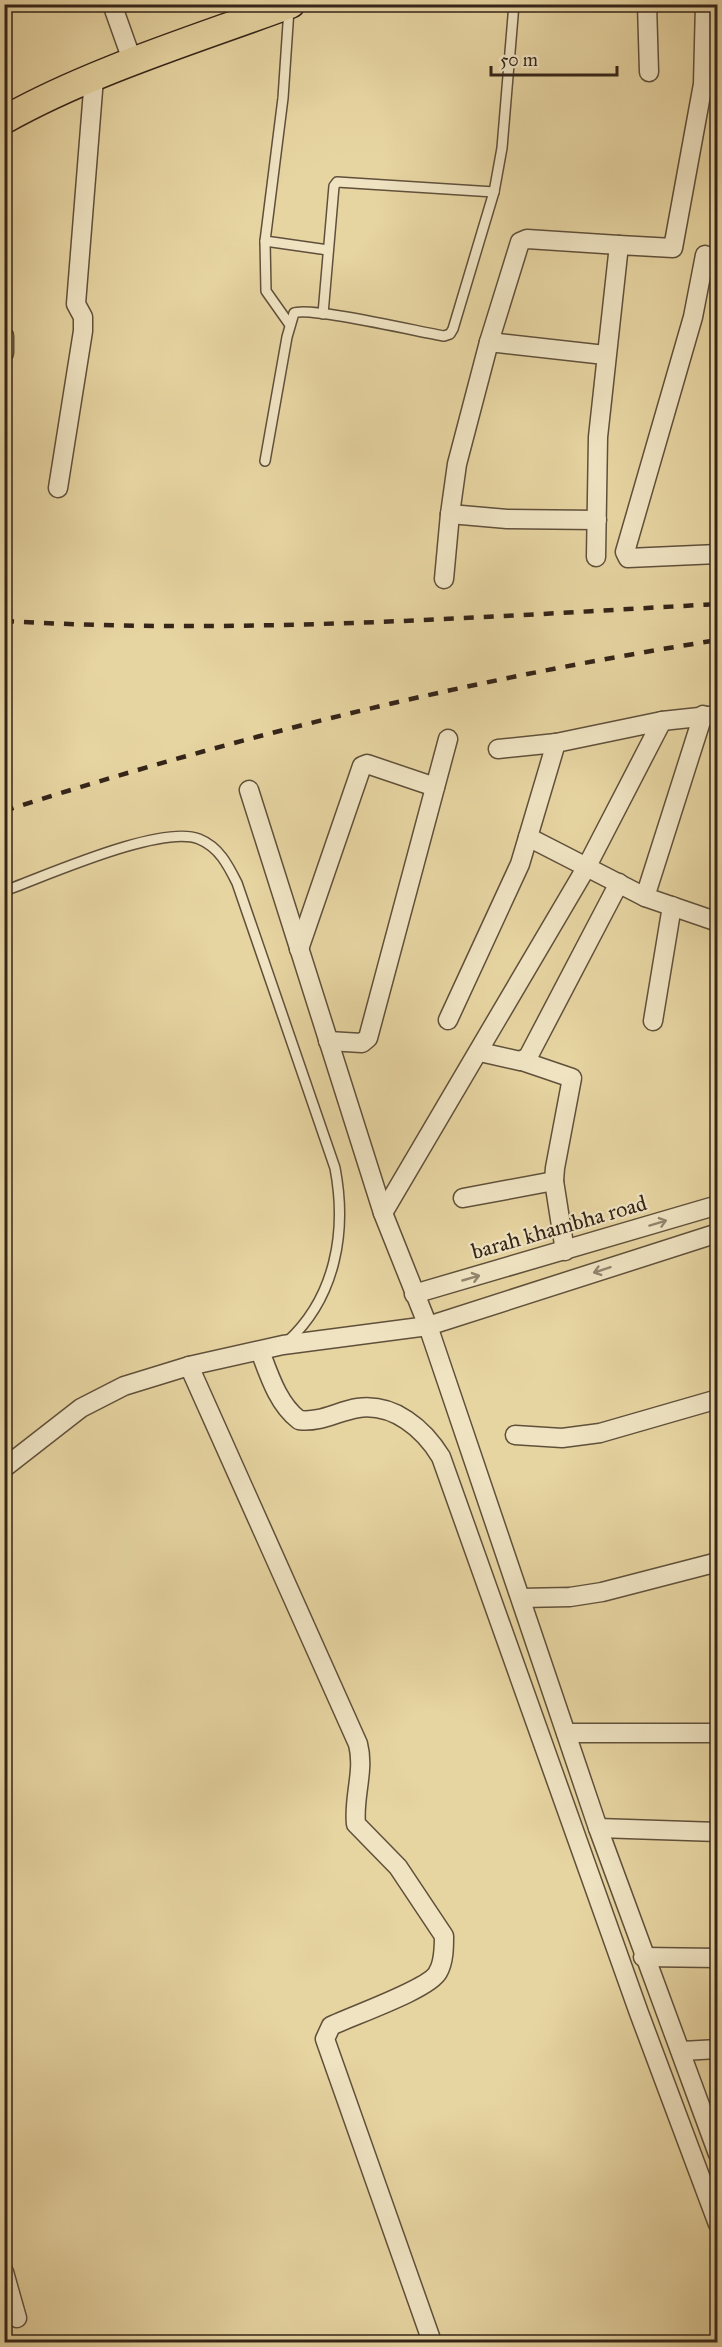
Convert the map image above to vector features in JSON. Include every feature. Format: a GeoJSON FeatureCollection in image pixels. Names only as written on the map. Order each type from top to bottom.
{"type":"FeatureCollection","features":[{"type":"Feature","properties":{"kind":"main road"},"geometry":{"type":"LineString","coordinates":[[4,120],[38,101],[94,78],[290,5]]}},
{"type":"Feature","properties":{"kind":"street"},"geometry":{"type":"LineString","coordinates":[[112,4],[133,63]]}},
{"type":"Feature","properties":{"kind":"street"},"geometry":{"type":"LineString","coordinates":[[647,4],[649,72]]}},
{"type":"Feature","properties":{"kind":"street"},"geometry":{"type":"LineString","coordinates":[[444,579],[457,464],[489,342],[520,242],[528,239],[673,248],[703,84],[705,4]]}},
{"type":"Feature","properties":{"kind":"street"},"geometry":{"type":"LineString","coordinates":[[58,488],[84,331],[83,317],[76,303],[94,78]]}},
{"type":"Feature","properties":{"kind":"street"},"geometry":{"type":"LineString","coordinates":[[596,557],[598,437],[605,355],[619,245]]}},
{"type":"Feature","properties":{"kind":"street"},"geometry":{"type":"LineString","coordinates":[[705,255],[693,317],[625,552],[628,558],[717,554]]}},
{"type":"Feature","properties":{"kind":"street"},"geometry":{"type":"LineString","coordinates":[[4,336],[4,353]]}},
{"type":"Feature","properties":{"kind":"street"},"geometry":{"type":"LineString","coordinates":[[489,342],[605,355]]}},
{"type":"Feature","properties":{"kind":"street"},"geometry":{"type":"LineString","coordinates":[[450,514],[507,519],[597,519]]}},
{"type":"Feature","properties":{"kind":"street"},"geometry":{"type":"LineString","coordinates":[[498,749],[556,743],[662,721],[710,715],[645,897]]}},
{"type":"Feature","properties":{"kind":"street"},"geometry":{"type":"LineString","coordinates":[[383,1212],[480,1052],[586,868],[662,721]]}},
{"type":"Feature","properties":{"kind":"street"},"geometry":{"type":"LineString","coordinates":[[328,1041],[362,1043],[368,1038],[448,739]]}},
{"type":"Feature","properties":{"kind":"street"},"geometry":{"type":"LineString","coordinates":[[447,1020],[520,864],[556,743]]}},
{"type":"Feature","properties":{"kind":"street"},"geometry":{"type":"LineString","coordinates":[[299,949],[362,765],[367,764],[435,787]]}},
{"type":"Feature","properties":{"kind":"street"},"geometry":{"type":"LineString","coordinates":[[249,790],[383,1212],[428,1326],[598,1828],[644,1957],[682,2051],[717,2154]]}},
{"type":"Feature","properties":{"kind":"street"},"geometry":{"type":"LineString","coordinates":[[528,837],[645,897],[717,922]]}},
{"type":"Feature","properties":{"kind":"street"},"geometry":{"type":"LineString","coordinates":[[522,1061],[528,1057],[619,884]]}},
{"type":"Feature","properties":{"kind":"street"},"geometry":{"type":"LineString","coordinates":[[653,1022],[672,906]]}},
{"type":"Feature","properties":{"kind":"street"},"geometry":{"type":"LineString","coordinates":[[480,1052],[522,1061],[572,1078],[554,1181],[565,1251]]}},
{"type":"Feature","properties":{"kind":"street"},"geometry":{"type":"LineString","coordinates":[[463,1198],[554,1181]]}},
{"type":"Feature","properties":{"kind":"street","name":"barah khambha road"},"geometry":{"type":"LineString","coordinates":[[414,1294],[717,1205]]}},
{"type":"Feature","properties":{"kind":"street"},"geometry":{"type":"LineString","coordinates":[[4,1468],[81,1408],[124,1386],[189,1366],[283,1346],[428,1326],[717,1233]]}},
{"type":"Feature","properties":{"kind":"street"},"geometry":{"type":"LineString","coordinates":[[260,1351],[281,1399],[299,1420],[323,1419],[357,1408],[380,1410],[414,1424],[424,1432],[441,1457],[639,2013],[717,2224]]}},
{"type":"Feature","properties":{"kind":"street"},"geometry":{"type":"LineString","coordinates":[[189,1366],[358,1744],[362,1760],[355,1807],[356,1824],[398,1868],[444,1936],[439,1971],[435,1978],[399,1997],[331,2026],[325,2039],[432,2343]]}},
{"type":"Feature","properties":{"kind":"street"},"geometry":{"type":"LineString","coordinates":[[515,1436],[562,1438],[600,1433],[717,1399]]}},
{"type":"Feature","properties":{"kind":"street"},"geometry":{"type":"LineString","coordinates":[[521,1598],[570,1597],[602,1592],[717,1562]]}},
{"type":"Feature","properties":{"kind":"street"},"geometry":{"type":"LineString","coordinates":[[566,1733],[717,1733]]}},
{"type":"Feature","properties":{"kind":"street"},"geometry":{"type":"LineString","coordinates":[[598,1828],[717,1832]]}},
{"type":"Feature","properties":{"kind":"street"},"geometry":{"type":"LineString","coordinates":[[644,1957],[717,1958]]}},
{"type":"Feature","properties":{"kind":"street"},"geometry":{"type":"LineString","coordinates":[[682,2051],[717,2049]]}},
{"type":"Feature","properties":{"kind":"street"},"geometry":{"type":"LineString","coordinates":[[4,2272],[17,2318]]}},
{"type":"Feature","properties":{"kind":"lane"},"geometry":{"type":"LineString","coordinates":[[265,462],[292,315],[299,311],[444,336],[450,334],[494,192],[502,148],[514,4]]}},
{"type":"Feature","properties":{"kind":"lane"},"geometry":{"type":"LineString","coordinates":[[290,5],[283,98],[265,241],[266,291],[290,325]]}},
{"type":"Feature","properties":{"kind":"lane"},"geometry":{"type":"LineString","coordinates":[[323,314],[336,182],[494,192]]}},
{"type":"Feature","properties":{"kind":"lane"},"geometry":{"type":"LineString","coordinates":[[265,241],[328,250]]}},
{"type":"Feature","properties":{"kind":"lane"},"geometry":{"type":"LineString","coordinates":[[4,891],[128,846],[168,836],[184,835],[200,839],[215,848],[226,861],[237,884],[335,1168],[339,1190],[340,1216],[334,1269],[319,1306],[283,1346]]}},
{"type":"Feature","properties":{"kind":"railway"},"geometry":{"type":"LineString","coordinates":[[4,621],[182,626],[361,623],[718,604]]}},
{"type":"Feature","properties":{"kind":"railway"},"geometry":{"type":"LineString","coordinates":[[4,811],[180,758],[357,712],[537,672],[718,640]]}}]}
